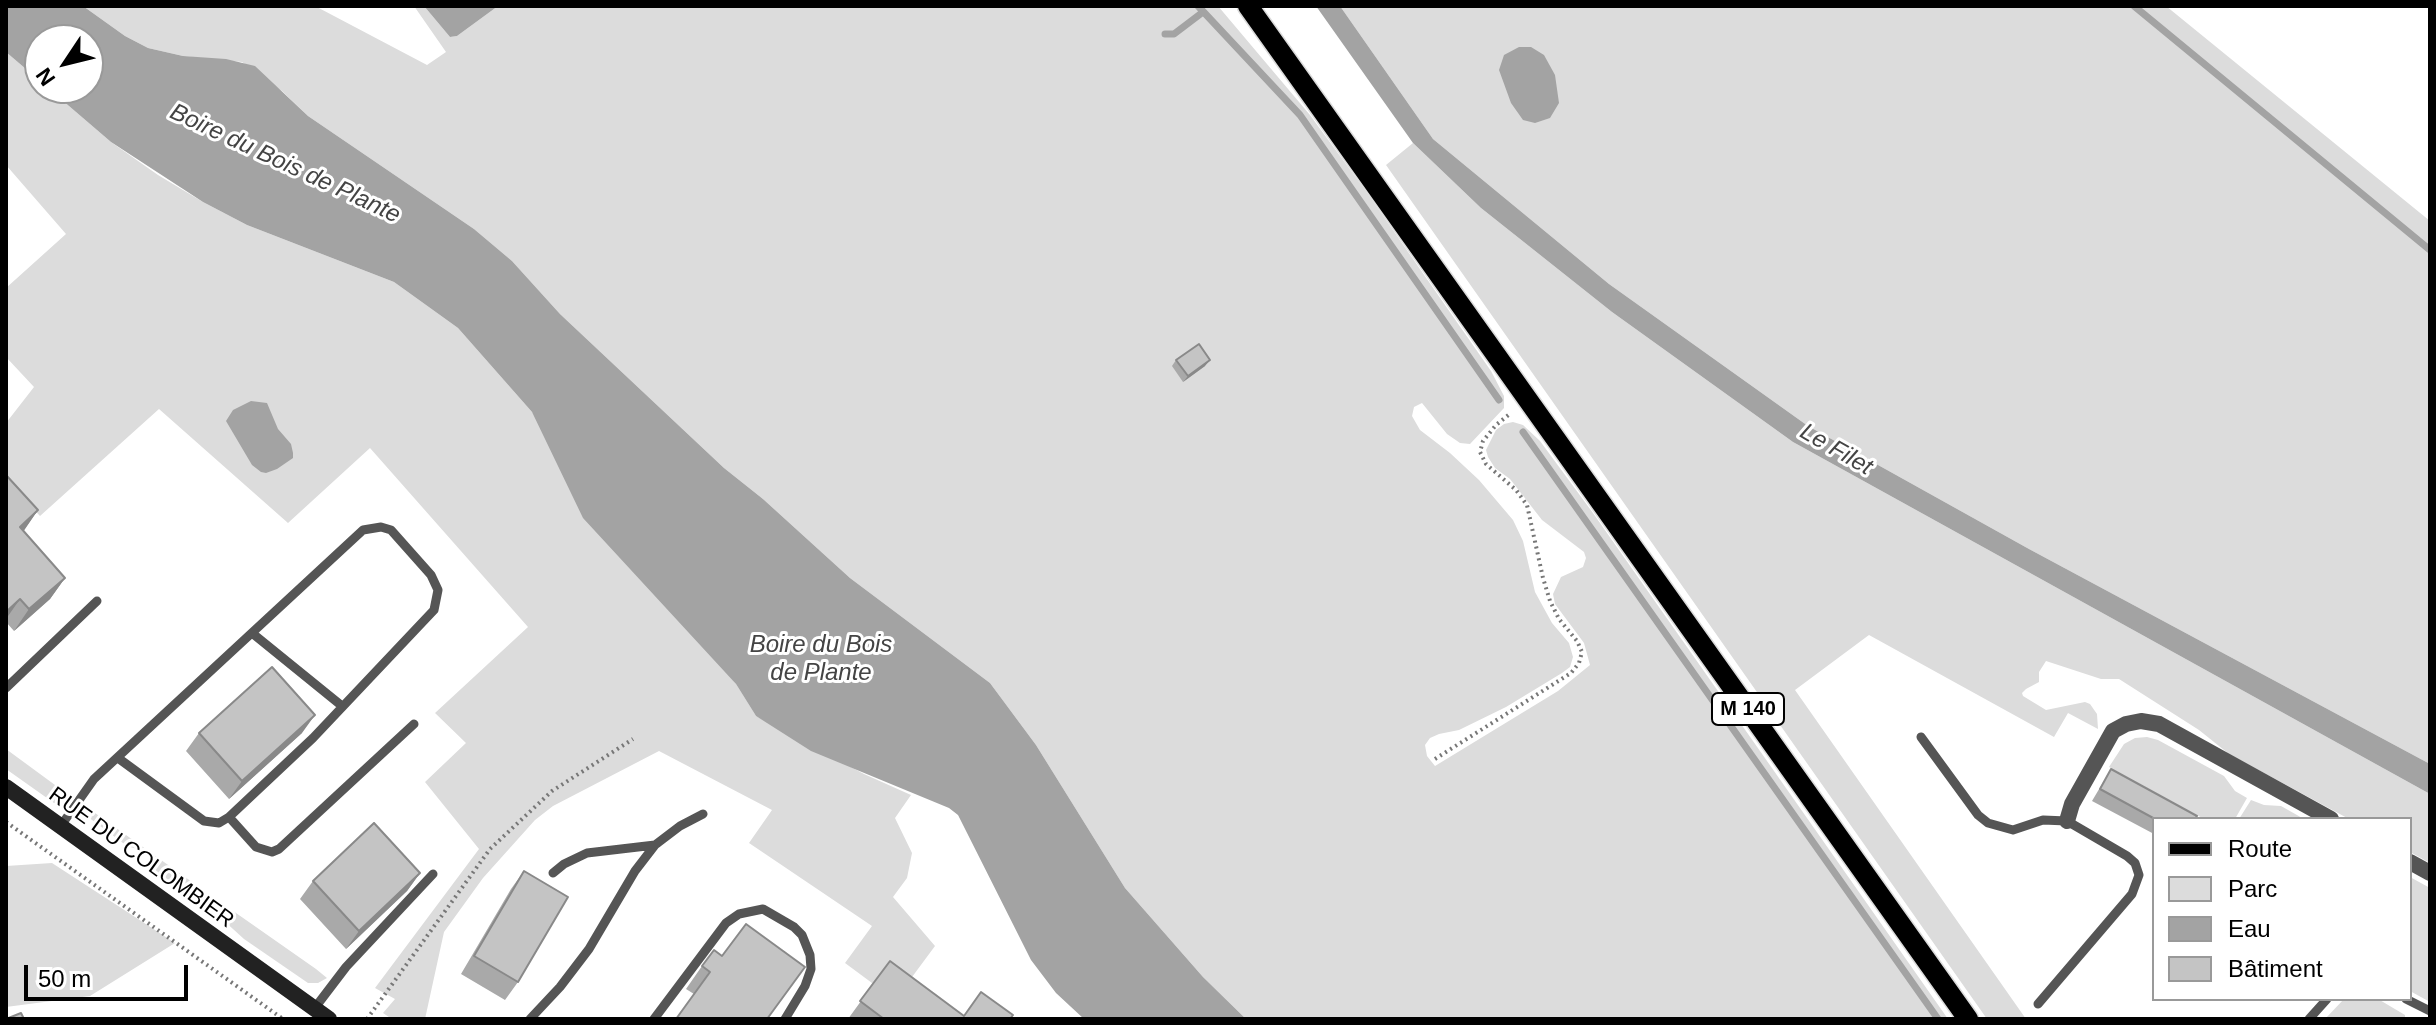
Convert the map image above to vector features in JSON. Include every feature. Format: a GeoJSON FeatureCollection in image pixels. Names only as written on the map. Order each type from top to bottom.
{"type":"FeatureCollection","features":[{"type":"Feature","properties":{"kind":"main road","name":"M 140"},"geometry":{"type":"LineString","coordinates":[[1248,6],[1968,1019]]}},
{"type":"Feature","properties":{"kind":"main road","name":"RUE DU COLOMBIER"},"geometry":{"type":"LineString","coordinates":[[6,787],[329,1019]]}},
{"type":"Feature","properties":{"kind":"street"},"geometry":{"type":"LineString","coordinates":[[2067,821],[2072,804],[2113,731],[2141,721],[2159,724],[2327,817]]}},
{"type":"Feature","properties":{"kind":"street"},"geometry":{"type":"LineString","coordinates":[[2412,863],[2430,873]]}},
{"type":"Feature","properties":{"kind":"lane"},"geometry":{"type":"LineString","coordinates":[[60,827],[94,779],[363,530],[381,527],[391,530],[431,575],[438,590],[434,610],[313,738],[219,823],[204,821],[118,758]]}},
{"type":"Feature","properties":{"kind":"lane"},"geometry":{"type":"LineString","coordinates":[[6,688],[97,601]]}},
{"type":"Feature","properties":{"kind":"lane"},"geometry":{"type":"LineString","coordinates":[[252,633],[342,706]]}},
{"type":"Feature","properties":{"kind":"lane"},"geometry":{"type":"LineString","coordinates":[[229,817],[256,847],[272,852],[279,849],[414,724]]}},
{"type":"Feature","properties":{"kind":"lane"},"geometry":{"type":"LineString","coordinates":[[1921,737],[1978,815],[1988,823],[2013,830],[2043,820],[2067,821],[2135,863],[2139,875],[2132,894],[2038,1004]]}},
{"type":"Feature","properties":{"kind":"lane"},"geometry":{"type":"LineString","coordinates":[[530,1019],[589,949],[635,871],[655,845],[703,814]]}},
{"type":"Feature","properties":{"kind":"lane"},"geometry":{"type":"LineString","coordinates":[[553,873],[587,853],[655,845]]}},
{"type":"Feature","properties":{"kind":"lane"},"geometry":{"type":"LineString","coordinates":[[314,1009],[366,944],[433,874]]}},
{"type":"Feature","properties":{"kind":"lane"},"geometry":{"type":"LineString","coordinates":[[654,1019],[726,923],[739,914],[763,909],[794,927],[802,935],[810,955],[811,969],[805,986],[785,1019]]}},
{"type":"Feature","properties":{"kind":"lane"},"geometry":{"type":"LineString","coordinates":[[2309,1019],[2325,1001]]}},
{"type":"Feature","properties":{"kind":"lane"},"geometry":{"type":"LineString","coordinates":[[2410,1001],[2430,1011]]}},
{"type":"Feature","properties":{"kind":"path"},"geometry":{"type":"LineString","coordinates":[[1435,759],[1571,673],[1579,663],[1582,652],[1550,601],[1527,505],[1516,490],[1486,464],[1480,452],[1483,441],[1496,425],[1529,399]]}},
{"type":"Feature","properties":{"kind":"path"},"geometry":{"type":"LineString","coordinates":[[367,1019],[463,885],[500,839],[552,791],[633,739]]}},
{"type":"Feature","properties":{"kind":"path"},"geometry":{"type":"LineString","coordinates":[[6,822],[283,1019]]}},
{"type":"Feature","properties":{"kind":"green space"},"geometry":{"type":"Polygon","coordinates":[[[83,6],[315,6],[427,65],[446,52],[414,6],[424,6],[450,37],[457,36],[498,6],[1218,6],[1310,115],[1365,190],[1491,371],[1504,396],[1504,408],[1470,444],[1460,443],[1447,434],[1422,403],[1414,407],[1412,416],[1420,430],[1479,480],[1513,520],[1523,541],[1535,592],[1552,623],[1569,643],[1573,657],[1570,667],[1562,673],[1506,707],[1459,730],[1430,738],[1425,745],[1427,756],[1435,766],[1558,691],[1590,665],[1584,643],[1555,604],[1553,594],[1561,577],[1583,567],[1584,552],[1542,520],[1488,457],[1486,450],[1496,430],[1513,422],[1523,425],[1540,441],[1593,513],[1948,1019],[1246,1019],[1203,977],[1125,888],[1036,745],[990,683],[850,578],[724,468],[560,314],[512,261],[474,229],[308,116],[282,91],[242,62],[183,56],[148,48],[125,36],[83,6]]]}},
{"type":"Feature","properties":{"kind":"green space"},"geometry":{"type":"Polygon","coordinates":[[[1340,6],[2166,6],[2430,221],[2430,764],[2029,549],[1808,426],[1609,284],[1433,139],[1340,6]]]}},
{"type":"Feature","properties":{"kind":"green space"},"geometry":{"type":"Polygon","coordinates":[[[6,52],[24,67],[24,104],[67,104],[111,142],[203,202],[247,225],[394,282],[458,328],[532,412],[736,684],[756,716],[864,774],[911,795],[895,818],[912,853],[907,878],[893,897],[935,946],[895,1000],[845,963],[872,926],[749,843],[772,810],[659,751],[553,806],[535,820],[483,878],[444,932],[425,1019],[392,1019],[383,1013],[395,999],[375,988],[479,849],[425,782],[466,743],[435,713],[528,627],[370,448],[288,523],[159,409],[40,516],[6,480],[6,423],[34,387],[6,357],[6,288],[66,234],[6,165],[6,52]]]}},
{"type":"Feature","properties":{"kind":"green space"},"geometry":{"type":"Polygon","coordinates":[[[1413,143],[1481,208],[1612,312],[1793,442],[2430,794],[2430,863],[2412,853],[2412,817],[2345,817],[2229,754],[2199,730],[2119,679],[2101,679],[2046,661],[2039,672],[2039,682],[2026,689],[2023,696],[2046,710],[2085,702],[2097,714],[2098,729],[2068,713],[2054,737],[1869,635],[1795,690],[2026,1019],[1987,1019],[1386,165],[1413,143]]]}},
{"type":"Feature","properties":{"kind":"green space"},"geometry":{"type":"Polygon","coordinates":[[[2135,738],[2158,740],[2224,776],[2235,791],[2247,798],[2236,817],[2200,817],[2109,767],[2124,744],[2135,738]]]}},
{"type":"Feature","properties":{"kind":"green space"},"geometry":{"type":"Polygon","coordinates":[[[6,749],[70,796],[66,801],[54,803],[6,769],[6,749]]]}},
{"type":"Feature","properties":{"kind":"green space"},"geometry":{"type":"Polygon","coordinates":[[[2251,800],[2281,806],[2300,817],[2240,817],[2251,800]]]}},
{"type":"Feature","properties":{"kind":"green space"},"geometry":{"type":"Polygon","coordinates":[[[88,808],[192,882],[181,889],[168,886],[157,875],[154,860],[144,851],[127,846],[88,817],[85,813],[88,808]]]}},
{"type":"Feature","properties":{"kind":"green space"},"geometry":{"type":"Polygon","coordinates":[[[52,863],[175,943],[90,996],[6,1007],[6,866],[52,863]]]}},
{"type":"Feature","properties":{"kind":"green space"},"geometry":{"type":"Polygon","coordinates":[[[2412,878],[2430,888],[2430,1002],[2412,992],[2412,878]]]}},
{"type":"Feature","properties":{"kind":"green space"},"geometry":{"type":"Polygon","coordinates":[[[226,906],[327,978],[318,983],[308,983],[244,939],[222,919],[226,906]]]}},
{"type":"Feature","properties":{"kind":"green space"},"geometry":{"type":"Polygon","coordinates":[[[2342,1001],[2381,1001],[2405,1015],[2405,1019],[2325,1019],[2342,1001]]]}},
{"type":"Feature","properties":{"kind":"water","name":"Boire du Bois de Plante"},"geometry":{"type":"Polygon","coordinates":[[[6,6],[83,6],[125,36],[148,48],[255,66],[308,116],[474,229],[512,261],[560,314],[724,468],[850,578],[990,683],[1036,745],[1125,888],[1203,977],[1246,1019],[1084,1019],[1056,993],[1031,960],[958,815],[949,808],[811,751],[756,716],[736,684],[583,518],[532,412],[458,328],[394,282],[247,225],[203,202],[111,142],[67,104],[104,104],[104,24],[24,24],[24,67],[6,52],[6,6]]]}},
{"type":"Feature","properties":{"kind":"water"},"geometry":{"type":"Polygon","coordinates":[[[424,6],[498,6],[457,36],[450,37],[424,6]]]}},
{"type":"Feature","properties":{"kind":"water","name":"Le Filet"},"geometry":{"type":"Polygon","coordinates":[[[1316,6],[1340,6],[1433,139],[1609,284],[1808,426],[2029,549],[2430,764],[2430,794],[1793,442],[1612,312],[1481,208],[1413,143],[1316,6]]]}},
{"type":"Feature","properties":{"kind":"water"},"geometry":{"type":"Polygon","coordinates":[[[1519,47],[1531,47],[1544,55],[1555,75],[1559,103],[1550,118],[1535,123],[1523,120],[1511,103],[1499,70],[1504,55],[1519,47]]]}},
{"type":"Feature","properties":{"kind":"water"},"geometry":{"type":"Polygon","coordinates":[[[251,401],[267,403],[293,453],[293,458],[266,473],[252,465],[226,421],[233,410],[251,401]]]}},
{"type":"Feature","properties":{"kind":"building"},"geometry":{"type":"Polygon","coordinates":[[[1199,344],[1210,360],[1188,376],[1176,360],[1199,344]]]}},
{"type":"Feature","properties":{"kind":"building"},"geometry":{"type":"Polygon","coordinates":[[[6,475],[38,510],[20,527],[65,578],[29,609],[20,599],[6,612],[6,475]]]}},
{"type":"Feature","properties":{"kind":"building"},"geometry":{"type":"Polygon","coordinates":[[[272,667],[315,715],[242,781],[199,733],[272,667]]]}},
{"type":"Feature","properties":{"kind":"building"},"geometry":{"type":"Polygon","coordinates":[[[2111,769],[2197,816],[2152,817],[2100,789],[2111,769]]]}},
{"type":"Feature","properties":{"kind":"building"},"geometry":{"type":"Polygon","coordinates":[[[374,823],[420,873],[359,931],[313,881],[374,823]]]}},
{"type":"Feature","properties":{"kind":"building"},"geometry":{"type":"Polygon","coordinates":[[[524,871],[568,897],[518,982],[474,956],[524,871]]]}},
{"type":"Feature","properties":{"kind":"building"},"geometry":{"type":"Polygon","coordinates":[[[746,924],[805,967],[767,1019],[676,1019],[710,972],[702,966],[714,950],[722,956],[746,924]]]}},
{"type":"Feature","properties":{"kind":"building"},"geometry":{"type":"Polygon","coordinates":[[[890,961],[964,1016],[981,992],[1013,1015],[1010,1019],[884,1019],[860,1001],[890,961]]]}},
{"type":"Feature","properties":{"kind":"building"},"geometry":{"type":"Polygon","coordinates":[[[21,1013],[24,1019],[6,1019],[21,1013]]]}},
{"type":"Feature","properties":{"kind":"waterway"},"geometry":{"type":"LineString","coordinates":[[1198,6],[1300,115],[1499,400]]}},
{"type":"Feature","properties":{"kind":"waterway"},"geometry":{"type":"LineString","coordinates":[[2134,6],[2430,250]]}},
{"type":"Feature","properties":{"kind":"waterway"},"geometry":{"type":"LineString","coordinates":[[1165,34],[1174,34],[1203,12]]}},
{"type":"Feature","properties":{"kind":"waterway"},"geometry":{"type":"LineString","coordinates":[[1523,432],[1938,1019]]}}]}
